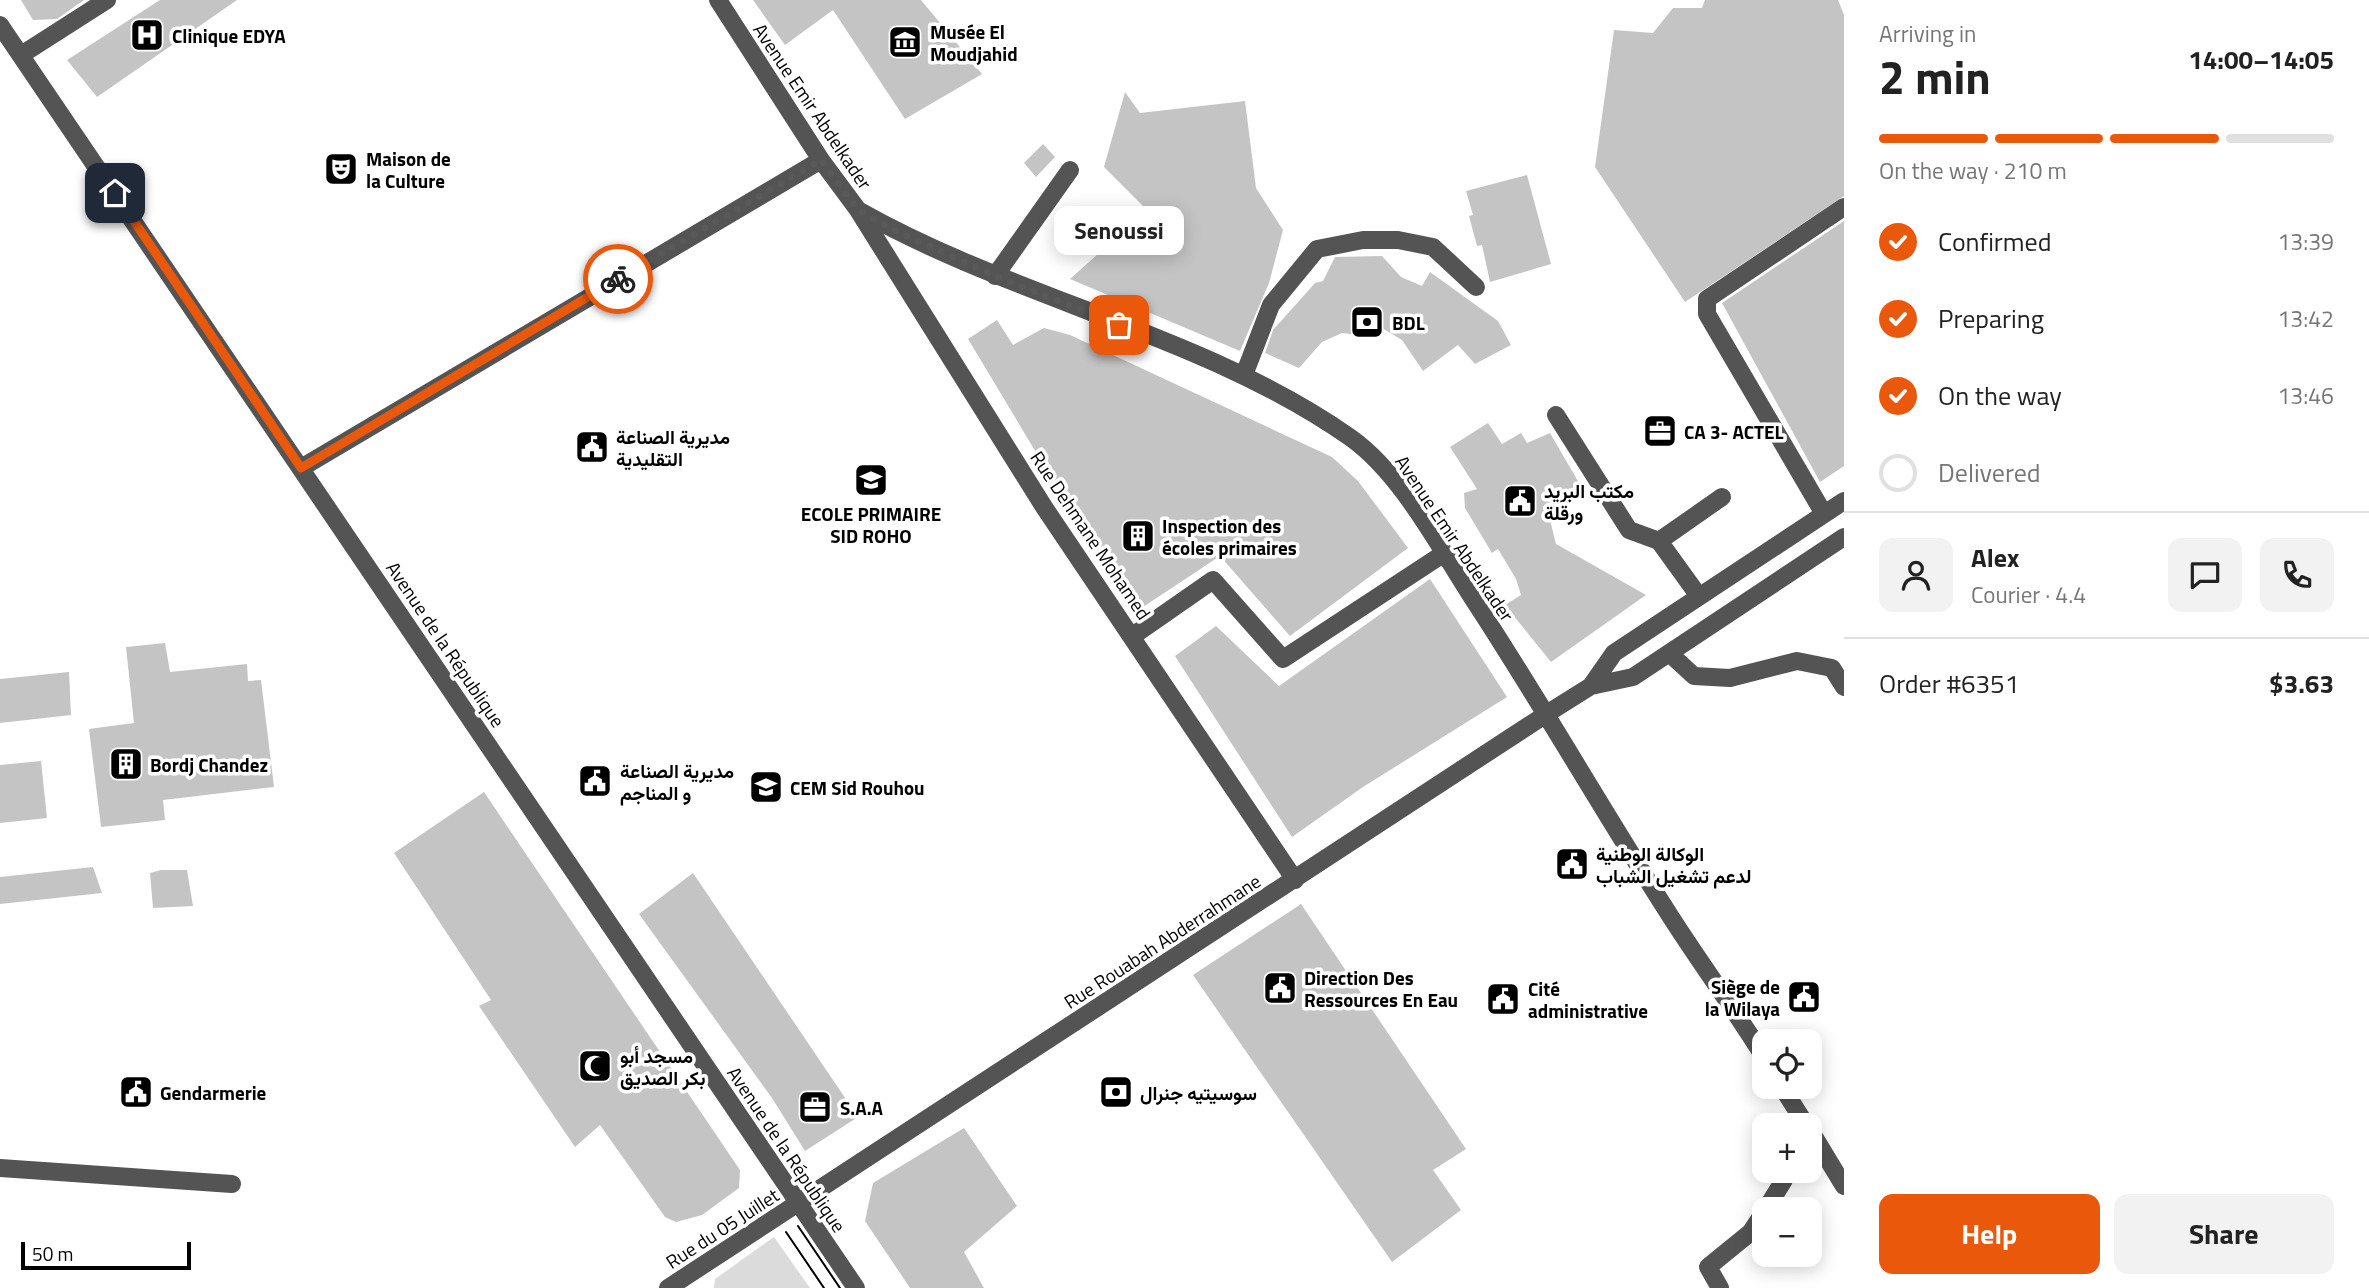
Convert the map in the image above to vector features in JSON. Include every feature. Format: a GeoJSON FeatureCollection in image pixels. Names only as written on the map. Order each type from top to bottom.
{"type":"FeatureCollection","features":[{"type":"Feature","properties":{"kind":"street"},"geometry":{"type":"LineString","coordinates":[[21,55],[107,0]]}},
{"type":"Feature","properties":{"kind":"street","name":"Avenue Emir Abdelkader"},"geometry":{"type":"LineString","coordinates":[[718,0],[821,160],[858,210],[896,231],[995,276],[1244,375],[1350,438],[1374,456],[1443,554],[1548,713],[1666,910],[1752,1039]]}},
{"type":"Feature","properties":{"kind":"street","name":"Avenue de la République"},"geometry":{"type":"LineString","coordinates":[[0,25],[856,1288]]}},
{"type":"Feature","properties":{"kind":"street"},"geometry":{"type":"LineString","coordinates":[[301,468],[821,160]]}},
{"type":"Feature","properties":{"kind":"street"},"geometry":{"type":"LineString","coordinates":[[995,276],[1070,170]]}},
{"type":"Feature","properties":{"kind":"street"},"geometry":{"type":"LineString","coordinates":[[1824,514],[1707,314],[1707,299],[1844,207]]}},
{"type":"Feature","properties":{"kind":"street","name":"Rue Dehmane Mohamed"},"geometry":{"type":"LineString","coordinates":[[858,210],[1045,507],[1134,635],[1295,880]]}},
{"type":"Feature","properties":{"kind":"street"},"geometry":{"type":"LineString","coordinates":[[1244,375],[1271,305],[1317,249],[1363,240],[1398,240],[1433,247],[1476,287]]}},
{"type":"Feature","properties":{"kind":"street"},"geometry":{"type":"LineString","coordinates":[[1556,415],[1629,530],[1659,541],[1698,595]]}},
{"type":"Feature","properties":{"kind":"street"},"geometry":{"type":"LineString","coordinates":[[1659,541],[1722,497]]}},
{"type":"Feature","properties":{"kind":"street"},"geometry":{"type":"LineString","coordinates":[[1591,686],[1615,653],[1698,595],[1844,501]]}},
{"type":"Feature","properties":{"kind":"street"},"geometry":{"type":"LineString","coordinates":[[1591,686],[1633,677],[1844,537]]}},
{"type":"Feature","properties":{"kind":"street"},"geometry":{"type":"LineString","coordinates":[[1134,635],[1213,580],[1283,659],[1443,554]]}},
{"type":"Feature","properties":{"kind":"street"},"geometry":{"type":"LineString","coordinates":[[1669,653],[1695,676],[1730,678],[1797,661],[1832,668],[1844,687]]}},
{"type":"Feature","properties":{"kind":"street","name":"Rue Rouabah Abderrahmane"},"geometry":{"type":"LineString","coordinates":[[799,1203],[1591,686]]}},
{"type":"Feature","properties":{"kind":"street"},"geometry":{"type":"LineString","coordinates":[[1822,1150],[1844,1186]]}},
{"type":"Feature","properties":{"kind":"street"},"geometry":{"type":"LineString","coordinates":[[0,1168],[232,1184]]}},
{"type":"Feature","properties":{"kind":"street","name":"Rue du 05 Juillet"},"geometry":{"type":"LineString","coordinates":[[679,1285],[799,1203]]}},
{"type":"Feature","properties":{"kind":"street"},"geometry":{"type":"LineString","coordinates":[[1720,1288],[1708,1267],[1752,1230]]}},
{"type":"Feature","properties":{"kind":"shaded area"},"geometry":{"type":"Polygon","coordinates":[[[774,1237],[810,1288],[714,1288],[715,1279],[774,1237]]]}},
{"type":"Feature","properties":{"kind":"building"},"geometry":{"type":"Polygon","coordinates":[[[21,0],[84,0],[57,19],[33,20],[21,0]]]}},
{"type":"Feature","properties":{"kind":"building","name":"Clinique EDYA"},"geometry":{"type":"Polygon","coordinates":[[[160,0],[237,0],[97,97],[67,60],[160,0]]]}},
{"type":"Feature","properties":{"kind":"building","name":"Musée El Moudjahid"},"geometry":{"type":"Polygon","coordinates":[[[753,0],[921,0],[982,74],[905,119],[833,10],[785,45],[753,0]]]}},
{"type":"Feature","properties":{"kind":"building"},"geometry":{"type":"Polygon","coordinates":[[[1705,0],[1838,0],[1844,15],[1844,196],[1685,302],[1595,167],[1614,30],[1653,33],[1673,8],[1702,8],[1705,0]]]}},
{"type":"Feature","properties":{"kind":"building"},"geometry":{"type":"Polygon","coordinates":[[[1125,92],[1140,113],[1245,101],[1256,188],[1283,230],[1269,283],[1240,351],[1070,279],[1147,210],[1104,167],[1125,92]]]}},
{"type":"Feature","properties":{"kind":"building"},"geometry":{"type":"Polygon","coordinates":[[[1043,144],[1055,157],[1036,177],[1024,163],[1043,144]]]}},
{"type":"Feature","properties":{"kind":"building"},"geometry":{"type":"Polygon","coordinates":[[[1527,175],[1551,264],[1490,282],[1482,245],[1477,246],[1469,216],[1473,215],[1466,191],[1527,175]]]}},
{"type":"Feature","properties":{"kind":"building"},"geometry":{"type":"Polygon","coordinates":[[[1844,221],[1844,466],[1820,482],[1722,303],[1844,221]]]}},
{"type":"Feature","properties":{"kind":"building","name":"BDL"},"geometry":{"type":"Polygon","coordinates":[[[1382,256],[1401,277],[1422,286],[1430,272],[1498,321],[1511,345],[1475,364],[1458,345],[1423,371],[1402,340],[1382,328],[1375,337],[1342,333],[1322,342],[1299,368],[1265,353],[1273,330],[1315,283],[1323,281],[1335,257],[1382,256]]]}},
{"type":"Feature","properties":{"kind":"building"},"geometry":{"type":"Polygon","coordinates":[[[997,320],[1013,345],[1044,328],[1070,335],[1332,457],[1358,481],[1408,548],[1290,636],[1220,556],[1137,611],[1070,509],[968,339],[997,320]]]}},
{"type":"Feature","properties":{"kind":"building"},"geometry":{"type":"Polygon","coordinates":[[[1488,423],[1502,444],[1521,433],[1527,443],[1550,433],[1586,495],[1549,516],[1556,544],[1646,595],[1551,662],[1505,605],[1521,595],[1516,579],[1498,549],[1492,553],[1465,508],[1464,493],[1477,489],[1450,447],[1488,423]]]}},
{"type":"Feature","properties":{"kind":"building"},"geometry":{"type":"Polygon","coordinates":[[[1430,579],[1507,697],[1363,787],[1292,837],[1175,656],[1216,626],[1279,686],[1430,579]]]}},
{"type":"Feature","properties":{"kind":"building"},"geometry":{"type":"Polygon","coordinates":[[[165,643],[170,672],[247,664],[248,681],[261,680],[274,787],[163,800],[165,820],[101,827],[89,729],[134,723],[126,647],[165,643]]]}},
{"type":"Feature","properties":{"kind":"building"},"geometry":{"type":"Polygon","coordinates":[[[69,672],[71,715],[0,723],[0,679],[69,672]]]}},
{"type":"Feature","properties":{"kind":"building"},"geometry":{"type":"Polygon","coordinates":[[[41,761],[47,818],[0,823],[0,765],[41,761]]]}},
{"type":"Feature","properties":{"kind":"building","name":"مسجد أبو بكر الصديق"},"geometry":{"type":"Polygon","coordinates":[[[484,792],[740,1170],[739,1188],[702,1215],[676,1222],[665,1217],[600,1125],[575,1147],[479,1006],[491,1000],[394,853],[484,792]]]}},
{"type":"Feature","properties":{"kind":"building"},"geometry":{"type":"Polygon","coordinates":[[[93,867],[102,893],[0,904],[0,877],[93,867]]]}},
{"type":"Feature","properties":{"kind":"building"},"geometry":{"type":"Polygon","coordinates":[[[161,870],[187,870],[193,906],[153,908],[150,873],[161,870]]]}},
{"type":"Feature","properties":{"kind":"building"},"geometry":{"type":"Polygon","coordinates":[[[693,873],[858,1117],[805,1151],[772,1098],[639,914],[693,873]]]}},
{"type":"Feature","properties":{"kind":"building"},"geometry":{"type":"Polygon","coordinates":[[[1301,904],[1466,1149],[1433,1170],[1461,1210],[1392,1262],[1193,975],[1301,904]]]}},
{"type":"Feature","properties":{"kind":"building"},"geometry":{"type":"Polygon","coordinates":[[[964,1128],[1017,1206],[964,1252],[984,1288],[910,1288],[865,1221],[873,1183],[964,1128]]]}},
{"type":"Feature","properties":{"kind":"tram line"},"geometry":{"type":"LineString","coordinates":[[798,1226],[840,1288]]}},
{"type":"Feature","properties":{"kind":"tram line"},"geometry":{"type":"LineString","coordinates":[[786,1232],[824,1288]]}},
{"type":"Feature","properties":{"kind":"way so far"},"geometry":{"type":"LineString","coordinates":[[618,279],[821,160],[858,210],[896,231],[995,276],[1119,325]]}},
{"type":"Feature","properties":{"kind":"place","name":"Clinique EDYA"},"geometry":{"type":"Point","coordinates":[147,35]}},
{"type":"Feature","properties":{"kind":"place","name":"Musée El Moudjahid"},"geometry":{"type":"Point","coordinates":[905,42]}},
{"type":"Feature","properties":{"kind":"place","name":"Maison de la Culture"},"geometry":{"type":"Point","coordinates":[341,169]}},
{"type":"Feature","properties":{"kind":"place","name":"BDL"},"geometry":{"type":"Point","coordinates":[1367,322]}},
{"type":"Feature","properties":{"kind":"place","name":"Senoussi"},"geometry":{"type":"Point","coordinates":[1119,325]}},
{"type":"Feature","properties":{"kind":"place","name":"CA 3- ACTEL"},"geometry":{"type":"Point","coordinates":[1660,431]}},
{"type":"Feature","properties":{"kind":"place","name":"مديرية الصناعة التقليدية"},"geometry":{"type":"Point","coordinates":[592,447]}},
{"type":"Feature","properties":{"kind":"place","name":"ECOLE PRIMAIRE SID ROHO"},"geometry":{"type":"Point","coordinates":[871,480]}},
{"type":"Feature","properties":{"kind":"place","name":"مكتب البريد ورقلة"},"geometry":{"type":"Point","coordinates":[1520,501]}},
{"type":"Feature","properties":{"kind":"place","name":"Inspection des écoles primaires"},"geometry":{"type":"Point","coordinates":[1138,536]}},
{"type":"Feature","properties":{"kind":"place","name":"Bordj Chandez"},"geometry":{"type":"Point","coordinates":[126,764]}},
{"type":"Feature","properties":{"kind":"place","name":"مديرية الصناعة و المناجم"},"geometry":{"type":"Point","coordinates":[595,781]}},
{"type":"Feature","properties":{"kind":"place","name":"CEM Sid Rouhou"},"geometry":{"type":"Point","coordinates":[766,787]}},
{"type":"Feature","properties":{"kind":"place","name":"الوكالة الوطنية لدعم تشغيل الشباب"},"geometry":{"type":"Point","coordinates":[1572,864]}},
{"type":"Feature","properties":{"kind":"place","name":"Direction Des Ressources En Eau"},"geometry":{"type":"Point","coordinates":[1280,988]}},
{"type":"Feature","properties":{"kind":"place","name":"Siège de la Wilaya"},"geometry":{"type":"Point","coordinates":[1804,997]}},
{"type":"Feature","properties":{"kind":"place","name":"Cité administrative"},"geometry":{"type":"Point","coordinates":[1503,999]}},
{"type":"Feature","properties":{"kind":"place","name":"مسجد أبو بكر الصديق"},"geometry":{"type":"Point","coordinates":[595,1066]}},
{"type":"Feature","properties":{"kind":"place","name":"Gendarmerie"},"geometry":{"type":"Point","coordinates":[136,1092]}},
{"type":"Feature","properties":{"kind":"place","name":"سوسيتيه جنرال"},"geometry":{"type":"Point","coordinates":[1116,1092]}},
{"type":"Feature","properties":{"kind":"place","name":"S.A.A"},"geometry":{"type":"Point","coordinates":[815,1107]}},
{"type":"Feature","properties":{"kind":"route"},"geometry":{"type":"LineString","coordinates":[[115,193],[301,468],[618,279]]}}]}
